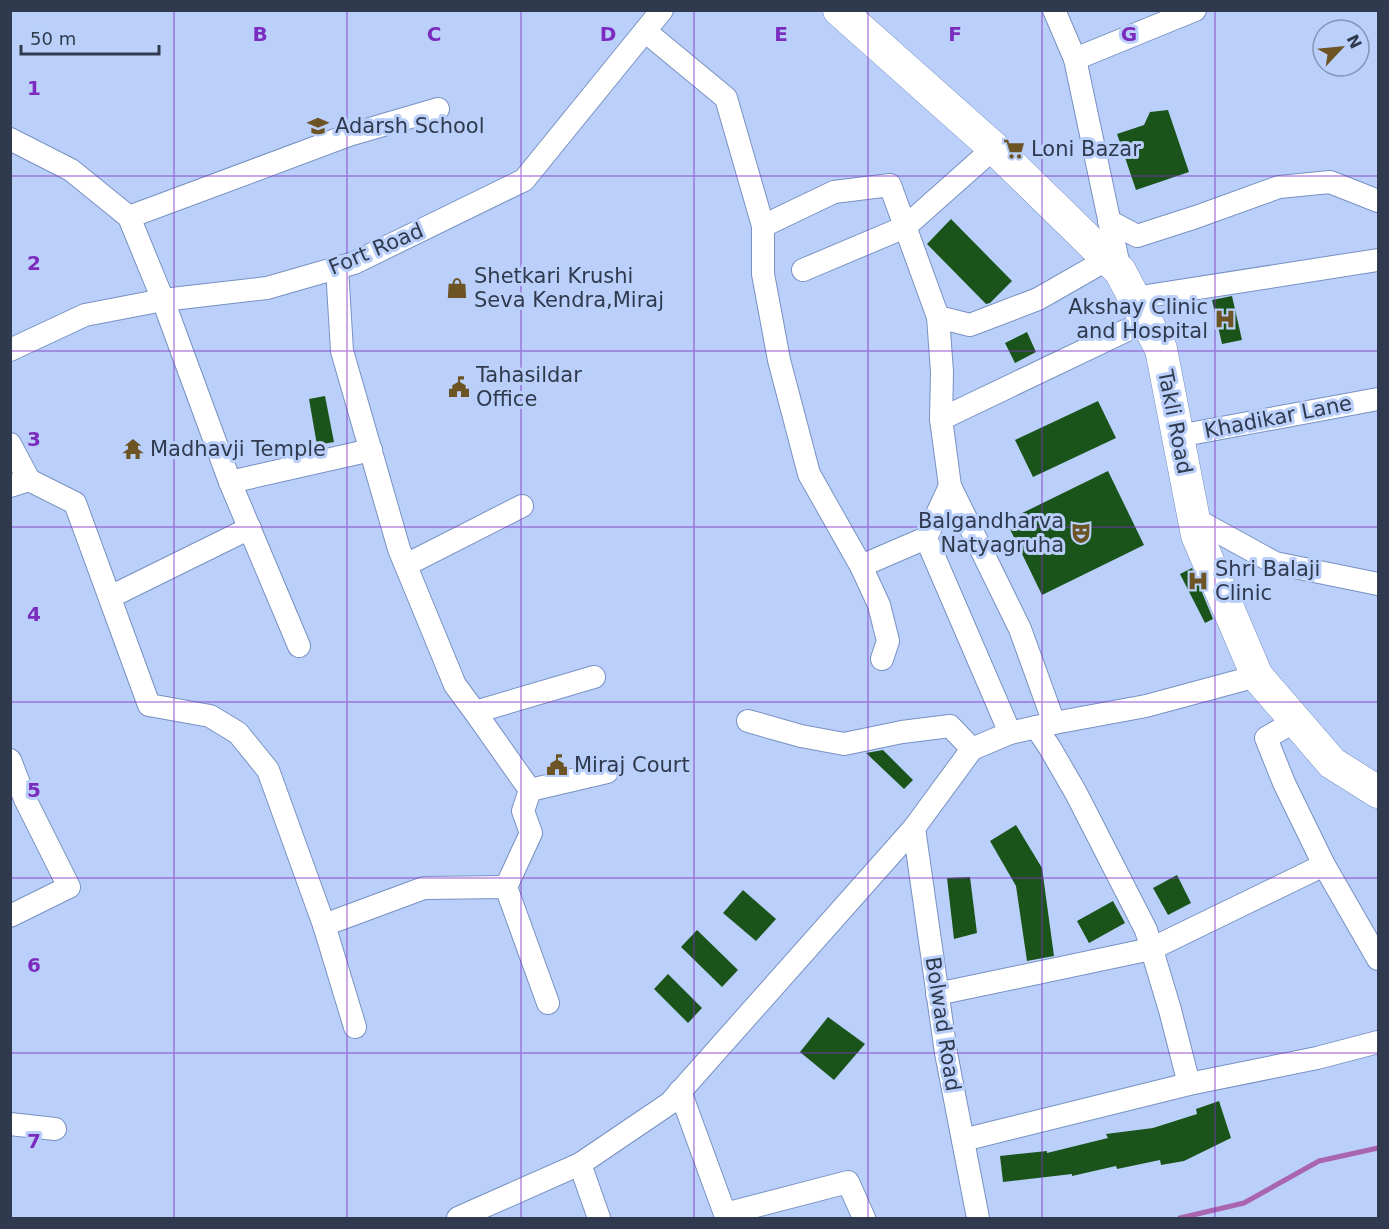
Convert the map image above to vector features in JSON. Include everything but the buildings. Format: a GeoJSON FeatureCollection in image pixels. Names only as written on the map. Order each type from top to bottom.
{"type":"FeatureCollection","features":[{"type":"Feature","properties":{"kind":"main road","name":"Takli Road"},"geometry":{"type":"LineString","coordinates":[[839,10],[993,148],[1127,287],[1161,349],[1197,535],[1257,676],[1332,763],[1378,792]]}},
{"type":"Feature","properties":{"kind":"street","name":"Fort Road"},"geometry":{"type":"LineString","coordinates":[[10,350],[85,315],[163,300],[267,288],[354,263],[524,180],[662,10]]}},
{"type":"Feature","properties":{"kind":"street"},"geometry":{"type":"LineString","coordinates":[[1054,10],[1075,59],[1109,221],[1127,287]]}},
{"type":"Feature","properties":{"kind":"street"},"geometry":{"type":"LineString","coordinates":[[1075,59],[1196,10]]}},
{"type":"Feature","properties":{"kind":"street"},"geometry":{"type":"LineString","coordinates":[[645,31],[726,98],[763,226],[763,273],[779,360],[809,474],[861,566],[879,605],[888,641],[882,659]]}},
{"type":"Feature","properties":{"kind":"street"},"geometry":{"type":"LineString","coordinates":[[129,217],[349,135],[438,109]]}},
{"type":"Feature","properties":{"kind":"street"},"geometry":{"type":"LineString","coordinates":[[10,139],[70,170],[129,217],[163,300],[230,482],[299,646]]}},
{"type":"Feature","properties":{"kind":"street"},"geometry":{"type":"LineString","coordinates":[[802,270],[905,227],[993,148]]}},
{"type":"Feature","properties":{"kind":"street"},"geometry":{"type":"LineString","coordinates":[[1109,221],[1137,236],[1196,218],[1279,187],[1330,182],[1378,201]]}},
{"type":"Feature","properties":{"kind":"street"},"geometry":{"type":"LineString","coordinates":[[763,226],[834,192],[890,185],[938,317],[942,372],[941,419],[950,486],[1020,629],[1050,748],[1103,844],[1146,930],[1189,1084]]}},
{"type":"Feature","properties":{"kind":"street"},"geometry":{"type":"LineString","coordinates":[[938,317],[970,325],[1038,299],[1378,260]]}},
{"type":"Feature","properties":{"kind":"street"},"geometry":{"type":"LineString","coordinates":[[337,268],[342,351],[399,549],[455,685],[530,790]]}},
{"type":"Feature","properties":{"kind":"street"},"geometry":{"type":"LineString","coordinates":[[941,419],[1127,287]]}},
{"type":"Feature","properties":{"kind":"street","name":"Khadikar Lane"},"geometry":{"type":"LineString","coordinates":[[1178,436],[1378,399]]}},
{"type":"Feature","properties":{"kind":"street"},"geometry":{"type":"LineString","coordinates":[[10,444],[20,483],[75,502],[149,705],[210,717],[238,733],[268,770],[324,926],[355,1027]]}},
{"type":"Feature","properties":{"kind":"street"},"geometry":{"type":"LineString","coordinates":[[230,482],[371,450]]}},
{"type":"Feature","properties":{"kind":"street"},"geometry":{"type":"LineString","coordinates":[[861,566],[926,538],[950,486]]}},
{"type":"Feature","properties":{"kind":"street"},"geometry":{"type":"LineString","coordinates":[[406,565],[522,506]]}},
{"type":"Feature","properties":{"kind":"street"},"geometry":{"type":"LineString","coordinates":[[1193,518],[1275,563],[1378,584]]}},
{"type":"Feature","properties":{"kind":"street"},"geometry":{"type":"LineString","coordinates":[[110,597],[250,528]]}},
{"type":"Feature","properties":{"kind":"street"},"geometry":{"type":"LineString","coordinates":[[926,538],[1010,733]]}},
{"type":"Feature","properties":{"kind":"street"},"geometry":{"type":"LineString","coordinates":[[458,1218],[480,1214],[580,1164],[670,1102],[914,828],[972,749],[1010,733],[1146,706],[1257,676]]}},
{"type":"Feature","properties":{"kind":"street"},"geometry":{"type":"LineString","coordinates":[[475,712],[594,677]]}},
{"type":"Feature","properties":{"kind":"street"},"geometry":{"type":"LineString","coordinates":[[748,721],[801,736],[844,744],[902,732],[950,726],[972,749]]}},
{"type":"Feature","properties":{"kind":"street"},"geometry":{"type":"LineString","coordinates":[[1295,721],[1266,738],[1284,783],[1324,865],[1378,958]]}},
{"type":"Feature","properties":{"kind":"street"},"geometry":{"type":"LineString","coordinates":[[10,760],[25,799],[69,887],[10,916]]}},
{"type":"Feature","properties":{"kind":"street"},"geometry":{"type":"LineString","coordinates":[[530,790],[607,772]]}},
{"type":"Feature","properties":{"kind":"street"},"geometry":{"type":"LineString","coordinates":[[530,790],[523,811],[531,833],[506,887],[548,1003]]}},
{"type":"Feature","properties":{"kind":"street","name":"Bolwad Road"},"geometry":{"type":"LineString","coordinates":[[914,828],[946,1053],[978,1218]]}},
{"type":"Feature","properties":{"kind":"street"},"geometry":{"type":"LineString","coordinates":[[937,994],[1151,949],[1324,865]]}},
{"type":"Feature","properties":{"kind":"street"},"geometry":{"type":"LineString","coordinates":[[324,926],[424,888],[506,887]]}},
{"type":"Feature","properties":{"kind":"street"},"geometry":{"type":"LineString","coordinates":[[963,1140],[1189,1084],[1317,1058],[1378,1041]]}},
{"type":"Feature","properties":{"kind":"street"},"geometry":{"type":"LineString","coordinates":[[680,1091],[718,1216],[849,1182],[864,1218]]}},
{"type":"Feature","properties":{"kind":"street"},"geometry":{"type":"LineString","coordinates":[[11,1123],[54,1129]]}},
{"type":"Feature","properties":{"kind":"street"},"geometry":{"type":"LineString","coordinates":[[580,1164],[599,1218]]}},
{"type":"Feature","properties":{"kind":"waterway"},"geometry":{"type":"LineString","coordinates":[[1180,1218],[1244,1203],[1319,1161],[1378,1148]]}},
{"type":"Feature","properties":{"kind":"place","name":"Adarsh School"},"geometry":{"type":"Point","coordinates":[318,126]}},
{"type":"Feature","properties":{"kind":"place","name":"Loni Bazar"},"geometry":{"type":"Point","coordinates":[1014,149]}},
{"type":"Feature","properties":{"kind":"place","name":"Shetkari Krushi Seva Kendra,Miraj"},"geometry":{"type":"Point","coordinates":[457,288]}},
{"type":"Feature","properties":{"kind":"place","name":"Akshay Clinic and Hospital"},"geometry":{"type":"Point","coordinates":[1225,319]}},
{"type":"Feature","properties":{"kind":"place","name":"Tahasildar Office"},"geometry":{"type":"Point","coordinates":[459,387]}},
{"type":"Feature","properties":{"kind":"place","name":"Madhavji Temple"},"geometry":{"type":"Point","coordinates":[133,449]}},
{"type":"Feature","properties":{"kind":"place","name":"Balgandharva Natyagruha"},"geometry":{"type":"Point","coordinates":[1081,533]}},
{"type":"Feature","properties":{"kind":"place","name":"Shri Balaji Clinic"},"geometry":{"type":"Point","coordinates":[1198,581]}},
{"type":"Feature","properties":{"kind":"place","name":"Miraj Court"},"geometry":{"type":"Point","coordinates":[557,765]}}]}
